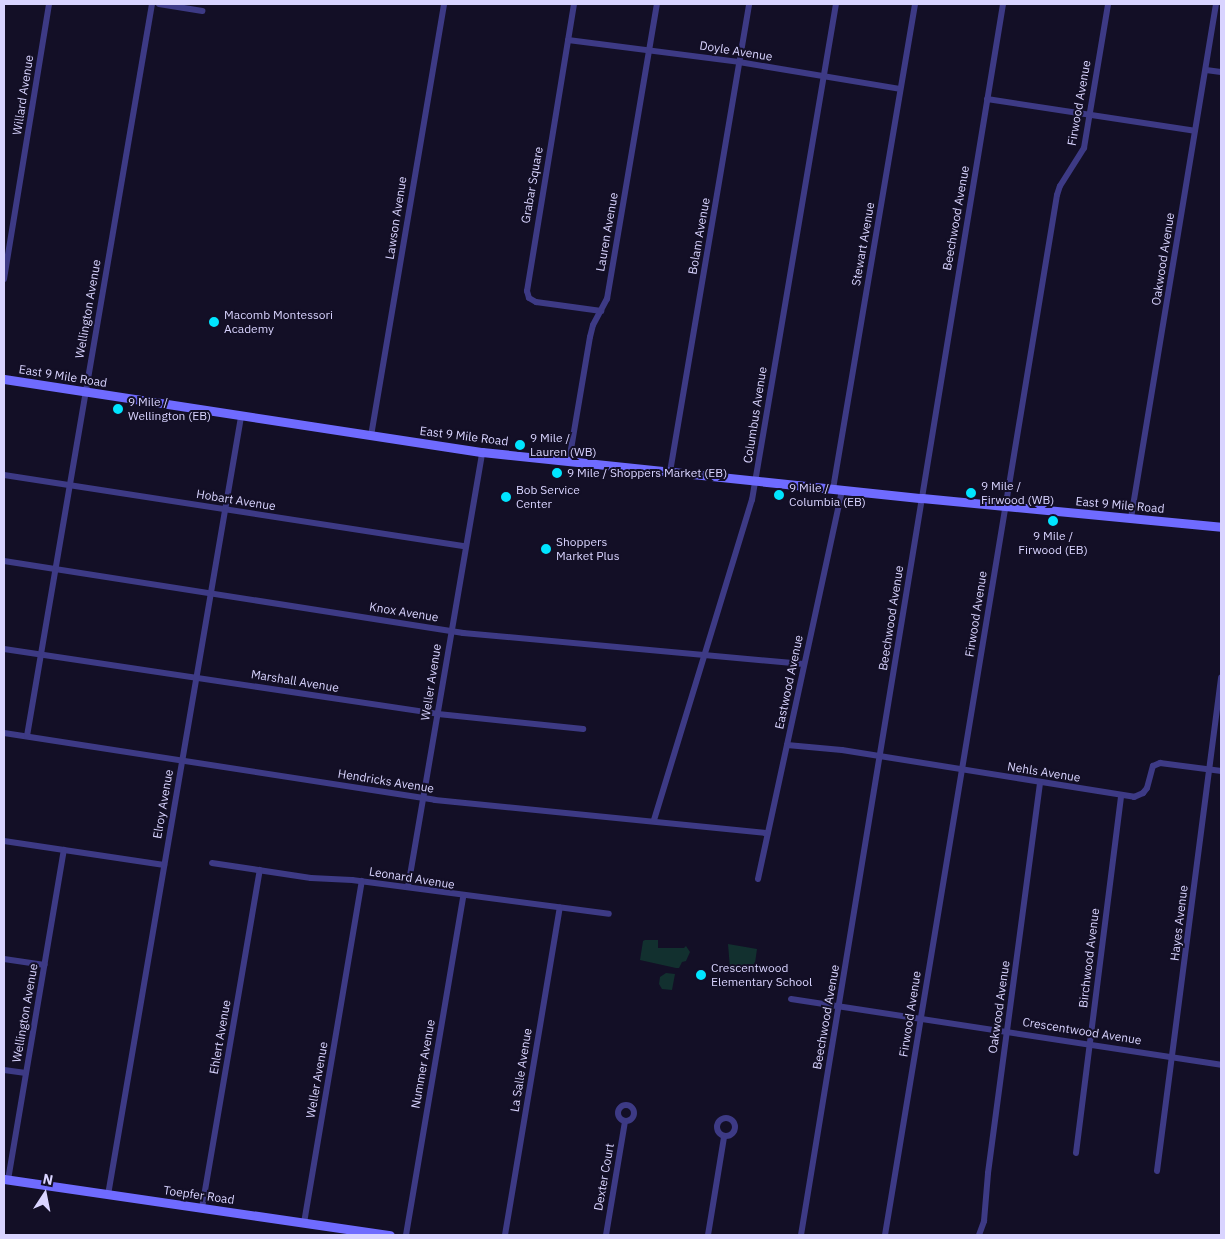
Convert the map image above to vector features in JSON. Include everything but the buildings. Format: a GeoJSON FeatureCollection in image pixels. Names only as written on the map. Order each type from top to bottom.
{"type":"FeatureCollection","features":[{"type":"Feature","properties":{"kind":"main road","name":"East 9 Mile Road"},"geometry":{"type":"LineString","coordinates":[[4,379],[241,417],[482,452],[1221,527]]}},
{"type":"Feature","properties":{"kind":"main road","name":"Toepfer Road"},"geometry":{"type":"LineString","coordinates":[[6,1180],[390,1235]]}},
{"type":"Feature","properties":{"kind":"street","name":"Willard Avenue"},"geometry":{"type":"LineString","coordinates":[[4,279],[49,4]]}},
{"type":"Feature","properties":{"kind":"street","name":"Wellington Avenue"},"geometry":{"type":"LineString","coordinates":[[27,736],[152,4]]}},
{"type":"Feature","properties":{"kind":"street"},"geometry":{"type":"LineString","coordinates":[[159,4],[202,11]]}},
{"type":"Feature","properties":{"kind":"street","name":"Lawson Avenue"},"geometry":{"type":"LineString","coordinates":[[371,436],[444,4]]}},
{"type":"Feature","properties":{"kind":"street","name":"Grabar Square"},"geometry":{"type":"LineString","coordinates":[[574,4],[527,295],[539,303],[601,311]]}},
{"type":"Feature","properties":{"kind":"street","name":"Lauren Avenue"},"geometry":{"type":"LineString","coordinates":[[568,461],[590,337],[593,325],[607,299],[657,4]]}},
{"type":"Feature","properties":{"kind":"street","name":"Bolam Avenue"},"geometry":{"type":"LineString","coordinates":[[670,472],[749,4]]}},
{"type":"Feature","properties":{"kind":"street","name":"Columbus Avenue"},"geometry":{"type":"LineString","coordinates":[[654,820],[752,500],[836,4]]}},
{"type":"Feature","properties":{"kind":"street","name":"Stewart Avenue"},"geometry":{"type":"LineString","coordinates":[[837,489],[914,4]]}},
{"type":"Feature","properties":{"kind":"street","name":"Beechwood Avenue"},"geometry":{"type":"LineString","coordinates":[[800,1235],[840,1006],[1003,4]]}},
{"type":"Feature","properties":{"kind":"street","name":"Firwood Avenue"},"geometry":{"type":"LineString","coordinates":[[885,1235],[1057,195],[1060,186],[1082,153],[1108,4]]}},
{"type":"Feature","properties":{"kind":"street","name":"Oakwood Avenue"},"geometry":{"type":"LineString","coordinates":[[1131,518],[1216,4]]}},
{"type":"Feature","properties":{"kind":"street","name":"Doyle Avenue"},"geometry":{"type":"LineString","coordinates":[[568,40],[739,62],[900,89]]}},
{"type":"Feature","properties":{"kind":"street"},"geometry":{"type":"LineString","coordinates":[[1206,70],[1221,72]]}},
{"type":"Feature","properties":{"kind":"street"},"geometry":{"type":"LineString","coordinates":[[987,99],[1195,132]]}},
{"type":"Feature","properties":{"kind":"street","name":"Elroy Avenue"},"geometry":{"type":"LineString","coordinates":[[108,1195],[241,417]]}},
{"type":"Feature","properties":{"kind":"street","name":"Weller Avenue"},"geometry":{"type":"LineString","coordinates":[[408,887],[482,452]]}},
{"type":"Feature","properties":{"kind":"street","name":"Hobart Avenue"},"geometry":{"type":"LineString","coordinates":[[4,476],[465,546]]}},
{"type":"Feature","properties":{"kind":"street","name":"Eastwood Avenue"},"geometry":{"type":"LineString","coordinates":[[758,880],[804,664],[837,489]]}},
{"type":"Feature","properties":{"kind":"street","name":"Knox Avenue"},"geometry":{"type":"LineString","coordinates":[[4,561],[451,631],[804,664]]}},
{"type":"Feature","properties":{"kind":"street","name":"Marshall Avenue"},"geometry":{"type":"LineString","coordinates":[[4,649],[438,714],[582,729]]}},
{"type":"Feature","properties":{"kind":"street","name":"Hayes Avenue"},"geometry":{"type":"LineString","coordinates":[[1157,1171],[1221,677]]}},
{"type":"Feature","properties":{"kind":"street","name":"Hendricks Avenue"},"geometry":{"type":"LineString","coordinates":[[4,733],[424,798],[767,833]]}},
{"type":"Feature","properties":{"kind":"street","name":"Nehls Avenue"},"geometry":{"type":"LineString","coordinates":[[787,745],[842,750],[1134,797],[1143,793],[1148,788],[1153,766],[1160,762],[1221,771]]}},
{"type":"Feature","properties":{"kind":"street","name":"Oakwood Avenue"},"geometry":{"type":"LineString","coordinates":[[979,1235],[984,1221],[988,1173],[1040,782]]}},
{"type":"Feature","properties":{"kind":"street","name":"Birchwood Avenue"},"geometry":{"type":"LineString","coordinates":[[1076,1153],[1121,796]]}},
{"type":"Feature","properties":{"kind":"street"},"geometry":{"type":"LineString","coordinates":[[4,842],[164,865]]}},
{"type":"Feature","properties":{"kind":"street","name":"Wellington Avenue"},"geometry":{"type":"LineString","coordinates":[[6,1180],[64,850]]}},
{"type":"Feature","properties":{"kind":"street","name":"Leonard Avenue"},"geometry":{"type":"LineString","coordinates":[[212,863],[311,878],[362,881],[463,897],[609,914]]}},
{"type":"Feature","properties":{"kind":"street","name":"Ehlert Avenue"},"geometry":{"type":"LineString","coordinates":[[202,1208],[260,870]]}},
{"type":"Feature","properties":{"kind":"street","name":"Weller Avenue"},"geometry":{"type":"LineString","coordinates":[[304,1223],[362,881]]}},
{"type":"Feature","properties":{"kind":"street","name":"Nummer Avenue"},"geometry":{"type":"LineString","coordinates":[[406,1235],[463,897]]}},
{"type":"Feature","properties":{"kind":"street","name":"La Salle Avenue"},"geometry":{"type":"LineString","coordinates":[[505,1235],[560,908]]}},
{"type":"Feature","properties":{"kind":"street"},"geometry":{"type":"LineString","coordinates":[[4,959],[44,965]]}},
{"type":"Feature","properties":{"kind":"street","name":"Crescentwood Avenue"},"geometry":{"type":"LineString","coordinates":[[792,999],[1221,1065]]}},
{"type":"Feature","properties":{"kind":"street"},"geometry":{"type":"LineString","coordinates":[[4,1070],[26,1073]]}},
{"type":"Feature","properties":{"kind":"street","name":"Dexter Court"},"geometry":{"type":"LineString","coordinates":[[606,1235],[625,1122]]}},
{"type":"Feature","properties":{"kind":"street"},"geometry":{"type":"LineString","coordinates":[[708,1235],[724,1137]]}},
{"type":"Feature","properties":{"kind":"green space"},"geometry":{"type":"Polygon","coordinates":[[[658,940],[658,948],[684,948],[686,946],[690,952],[686,961],[682,962],[679,968],[640,960],[643,941],[658,940]]]}},
{"type":"Feature","properties":{"kind":"green space"},"geometry":{"type":"Polygon","coordinates":[[[728,944],[757,949],[754,970],[740,969],[740,972],[730,968],[728,944]]]}},
{"type":"Feature","properties":{"kind":"green space"},"geometry":{"type":"Polygon","coordinates":[[[666,973],[675,974],[672,990],[662,989],[659,984],[660,977],[666,973]]]}},
{"type":"Feature","properties":{"kind":"place","name":"Macomb Montessori Academy"},"geometry":{"type":"Point","coordinates":[214,322]}},
{"type":"Feature","properties":{"kind":"place","name":"9 Mile / Wellington (EB)"},"geometry":{"type":"Point","coordinates":[118,409]}},
{"type":"Feature","properties":{"kind":"place","name":"9 Mile / Lauren (WB)"},"geometry":{"type":"Point","coordinates":[520,445]}},
{"type":"Feature","properties":{"kind":"place","name":"9 Mile / Shoppers Market (EB)"},"geometry":{"type":"Point","coordinates":[557,473]}},
{"type":"Feature","properties":{"kind":"place","name":"9 Mile / Firwood (WB)"},"geometry":{"type":"Point","coordinates":[971,493]}},
{"type":"Feature","properties":{"kind":"place","name":"9 Mile / Columbia (EB)"},"geometry":{"type":"Point","coordinates":[779,495]}},
{"type":"Feature","properties":{"kind":"place","name":"Bob Service Center"},"geometry":{"type":"Point","coordinates":[506,497]}},
{"type":"Feature","properties":{"kind":"place","name":"9 Mile / Firwood (EB)"},"geometry":{"type":"Point","coordinates":[1053,521]}},
{"type":"Feature","properties":{"kind":"place","name":"Shoppers Market Plus"},"geometry":{"type":"Point","coordinates":[546,549]}},
{"type":"Feature","properties":{"kind":"place","name":"Crescentwood Elementary School"},"geometry":{"type":"Point","coordinates":[701,975]}}]}
